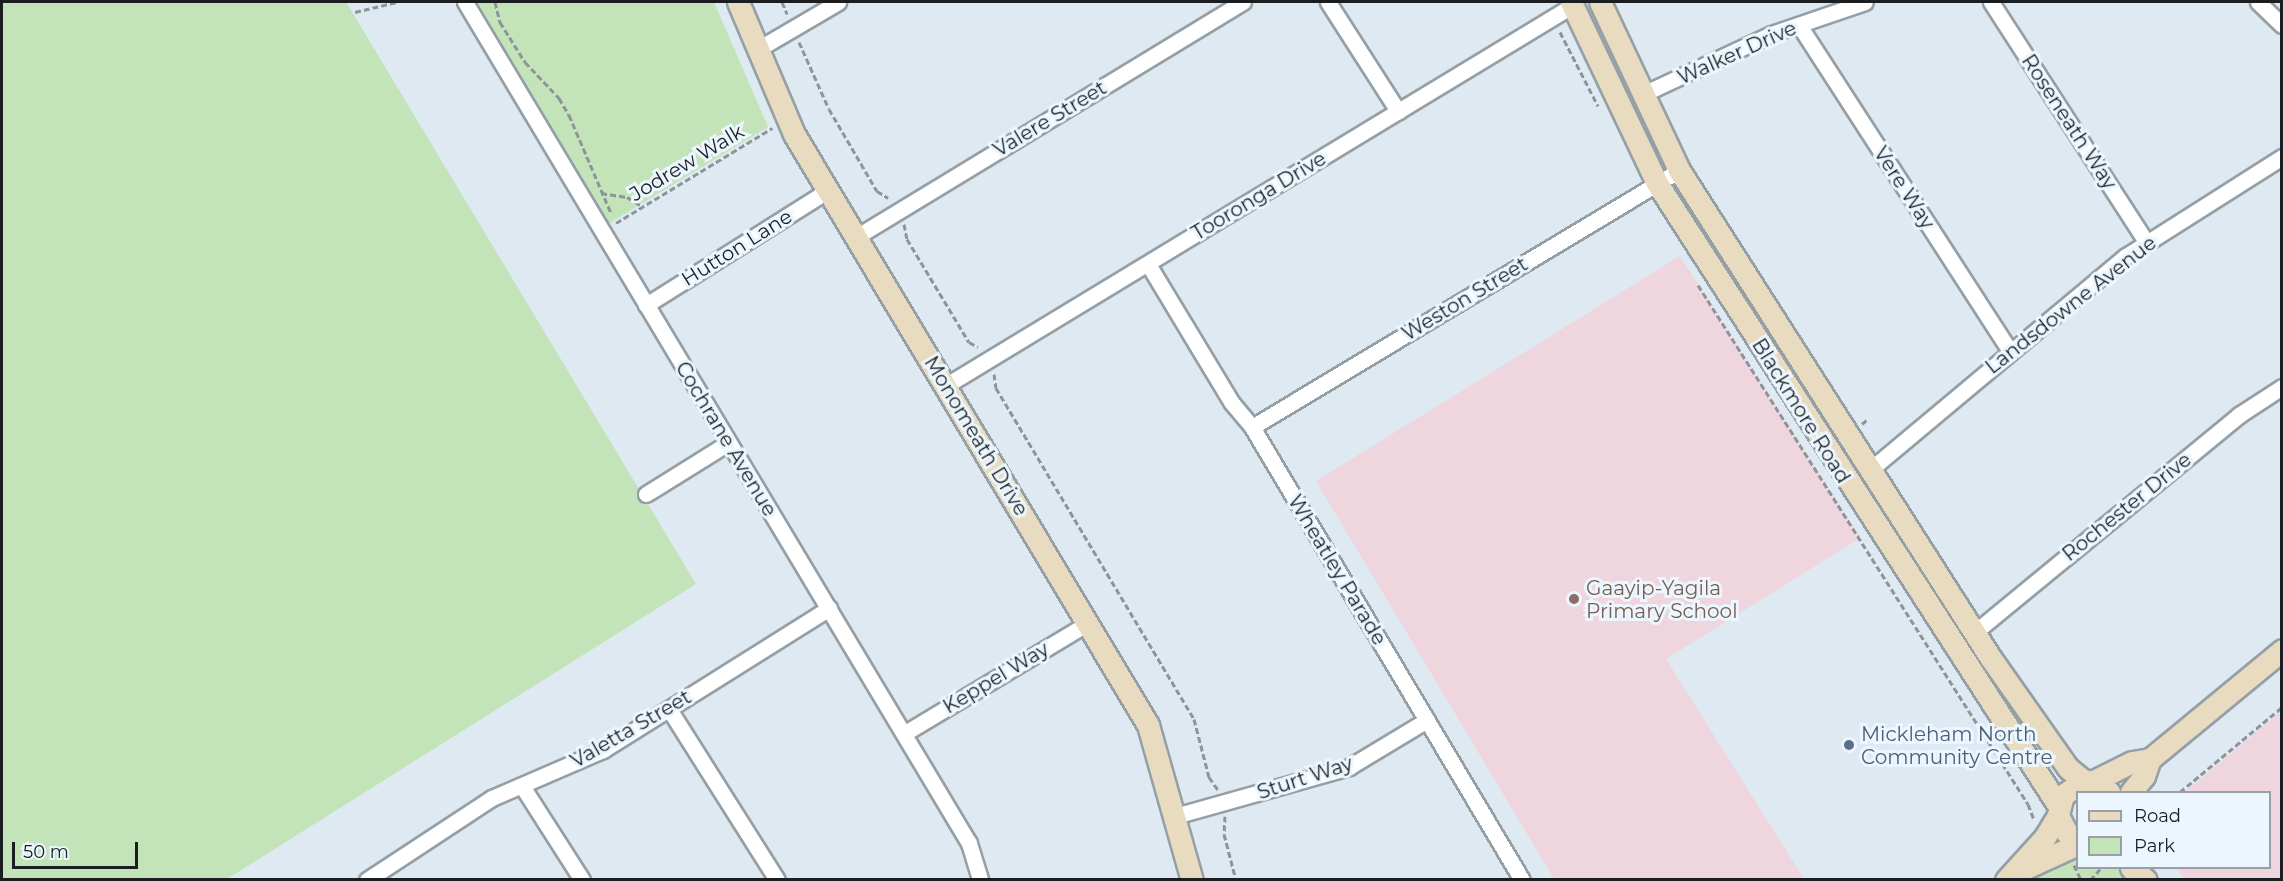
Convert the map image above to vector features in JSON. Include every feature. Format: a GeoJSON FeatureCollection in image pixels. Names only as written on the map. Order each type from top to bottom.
{"type":"FeatureCollection","features":[{"type":"Feature","properties":{"kind":"street","name":"Cochrane Avenue"},"geometry":{"type":"LineString","coordinates":[[465,2],[728,443],[905,733],[969,843],[980,879]]}},
{"type":"Feature","properties":{"kind":"street","name":"Monomeath Drive"},"geometry":{"type":"LineString","coordinates":[[738,2],[786,119],[1148,725],[1192,879]]}},
{"type":"Feature","properties":{"kind":"street"},"geometry":{"type":"LineString","coordinates":[[758,50],[838,2]]}},
{"type":"Feature","properties":{"kind":"street","name":"Valere Street"},"geometry":{"type":"LineString","coordinates":[[856,237],[1244,2]]}},
{"type":"Feature","properties":{"kind":"street"},"geometry":{"type":"LineString","coordinates":[[1328,2],[1398,111]]}},
{"type":"Feature","properties":{"kind":"street","name":"Blackmore Road"},"geometry":{"type":"LineString","coordinates":[[1600,2],[1679,170],[1975,632],[2068,768],[2096,785]]}},
{"type":"Feature","properties":{"kind":"street","name":"Walker Drive"},"geometry":{"type":"LineString","coordinates":[[1643,94],[1771,34],[1865,2]]}},
{"type":"Feature","properties":{"kind":"street","name":"Roseneath Way"},"geometry":{"type":"LineString","coordinates":[[1991,2],[2147,243]]}},
{"type":"Feature","properties":{"kind":"street"},"geometry":{"type":"LineString","coordinates":[[2258,2],[2282,26]]}},
{"type":"Feature","properties":{"kind":"street","name":"Tooronga Drive"},"geometry":{"type":"LineString","coordinates":[[945,386],[1149,264],[1572,3]]}},
{"type":"Feature","properties":{"kind":"street","name":"Blackmore Road"},"geometry":{"type":"LineString","coordinates":[[1572,3],[1657,183],[2058,810],[2067,833],[2076,839]]}},
{"type":"Feature","properties":{"kind":"street","name":"Vere Way"},"geometry":{"type":"LineString","coordinates":[[1799,25],[2010,351]]}},
{"type":"Feature","properties":{"kind":"street","name":"Landsdowne Avenue"},"geometry":{"type":"LineString","coordinates":[[1871,470],[2010,351],[2147,243],[2282,157]]}},
{"type":"Feature","properties":{"kind":"street","name":"Weston Street"},"geometry":{"type":"LineString","coordinates":[[1252,427],[1679,170]]}},
{"type":"Feature","properties":{"kind":"street","name":"Hutton Lane"},"geometry":{"type":"LineString","coordinates":[[646,305],[827,191]]}},
{"type":"Feature","properties":{"kind":"street","name":"Wheatley Parade"},"geometry":{"type":"LineString","coordinates":[[1149,264],[1232,403],[1252,427],[1522,879]]}},
{"type":"Feature","properties":{"kind":"street","name":"Rochester Drive"},"geometry":{"type":"LineString","coordinates":[[1975,632],[2239,415],[2282,387]]}},
{"type":"Feature","properties":{"kind":"street"},"geometry":{"type":"LineString","coordinates":[[646,494],[728,443]]}},
{"type":"Feature","properties":{"kind":"street","name":"Valetta Street"},"geometry":{"type":"LineString","coordinates":[[371,878],[492,798],[603,750],[829,608]]}},
{"type":"Feature","properties":{"kind":"street","name":"Keppel Way"},"geometry":{"type":"LineString","coordinates":[[905,733],[1088,623]]}},
{"type":"Feature","properties":{"kind":"street"},"geometry":{"type":"LineString","coordinates":[[2009,877],[2045,837],[2068,790],[2096,785],[2132,762],[2150,759],[2282,650]]}},
{"type":"Feature","properties":{"kind":"street"},"geometry":{"type":"LineString","coordinates":[[669,709],[777,879]]}},
{"type":"Feature","properties":{"kind":"street","name":"Sturt Way"},"geometry":{"type":"LineString","coordinates":[[1175,816],[1350,767],[1427,720]]}},
{"type":"Feature","properties":{"kind":"street"},"geometry":{"type":"LineString","coordinates":[[2131,791],[2144,776],[2150,759]]}},
{"type":"Feature","properties":{"kind":"street"},"geometry":{"type":"LineString","coordinates":[[522,786],[582,879]]}},
{"type":"Feature","properties":{"kind":"street"},"geometry":{"type":"LineString","coordinates":[[2009,877],[2076,845]]}},
{"type":"Feature","properties":{"kind":"path"},"geometry":{"type":"LineString","coordinates":[[355,12],[397,2]]}},
{"type":"Feature","properties":{"kind":"path"},"geometry":{"type":"LineString","coordinates":[[495,2],[500,22],[525,62],[559,98],[569,115],[617,223]]}},
{"type":"Feature","properties":{"kind":"path"},"geometry":{"type":"LineString","coordinates":[[782,2],[829,108],[877,191],[886,195],[918,258],[969,342],[977,346],[987,361],[997,379],[996,388],[1194,719],[1209,777],[1216,783],[1227,823],[1224,834],[1236,879]]}},
{"type":"Feature","properties":{"kind":"path","name":"Jodrew Walk"},"geometry":{"type":"LineString","coordinates":[[602,232],[786,119]]}},
{"type":"Feature","properties":{"kind":"path"},"geometry":{"type":"LineString","coordinates":[[602,193],[627,197],[643,207]]}},
{"type":"Feature","properties":{"kind":"path"},"geometry":{"type":"LineString","coordinates":[[2181,791],[2282,707]]}},
{"type":"Feature","properties":{"kind":"shaded area","name":"Gaayip-Yagila Primary School"},"geometry":{"type":"Polygon","coordinates":[[[1680,256],[1860,538],[1666,659],[1804,879],[1554,879],[1316,481],[1680,256]]]}},
{"type":"Feature","properties":{"kind":"shaded area"},"geometry":{"type":"Polygon","coordinates":[[[2281,711],[2281,879],[2185,879],[2176,869],[2271,869],[2271,791],[2186,791],[2281,711]]]}},
{"type":"Feature","properties":{"kind":"green space"},"geometry":{"type":"Polygon","coordinates":[[[2,2],[346,2],[696,584],[227,879],[2,880],[2,2]]]}},
{"type":"Feature","properties":{"kind":"green space"},"geometry":{"type":"Polygon","coordinates":[[[477,2],[714,2],[768,127],[608,224],[477,2]]]}},
{"type":"Feature","properties":{"kind":"green space"},"geometry":{"type":"Polygon","coordinates":[[[2076,845],[2076,869],[2132,869],[2146,880],[2006,880],[2076,845]]]}},
{"type":"Feature","properties":{"kind":"place","name":"Gaayip-Yagila Primary School"},"geometry":{"type":"Point","coordinates":[1574,599]}},
{"type":"Feature","properties":{"kind":"place","name":"Mickleham North Community Centre"},"geometry":{"type":"Point","coordinates":[1849,745]}}]}
